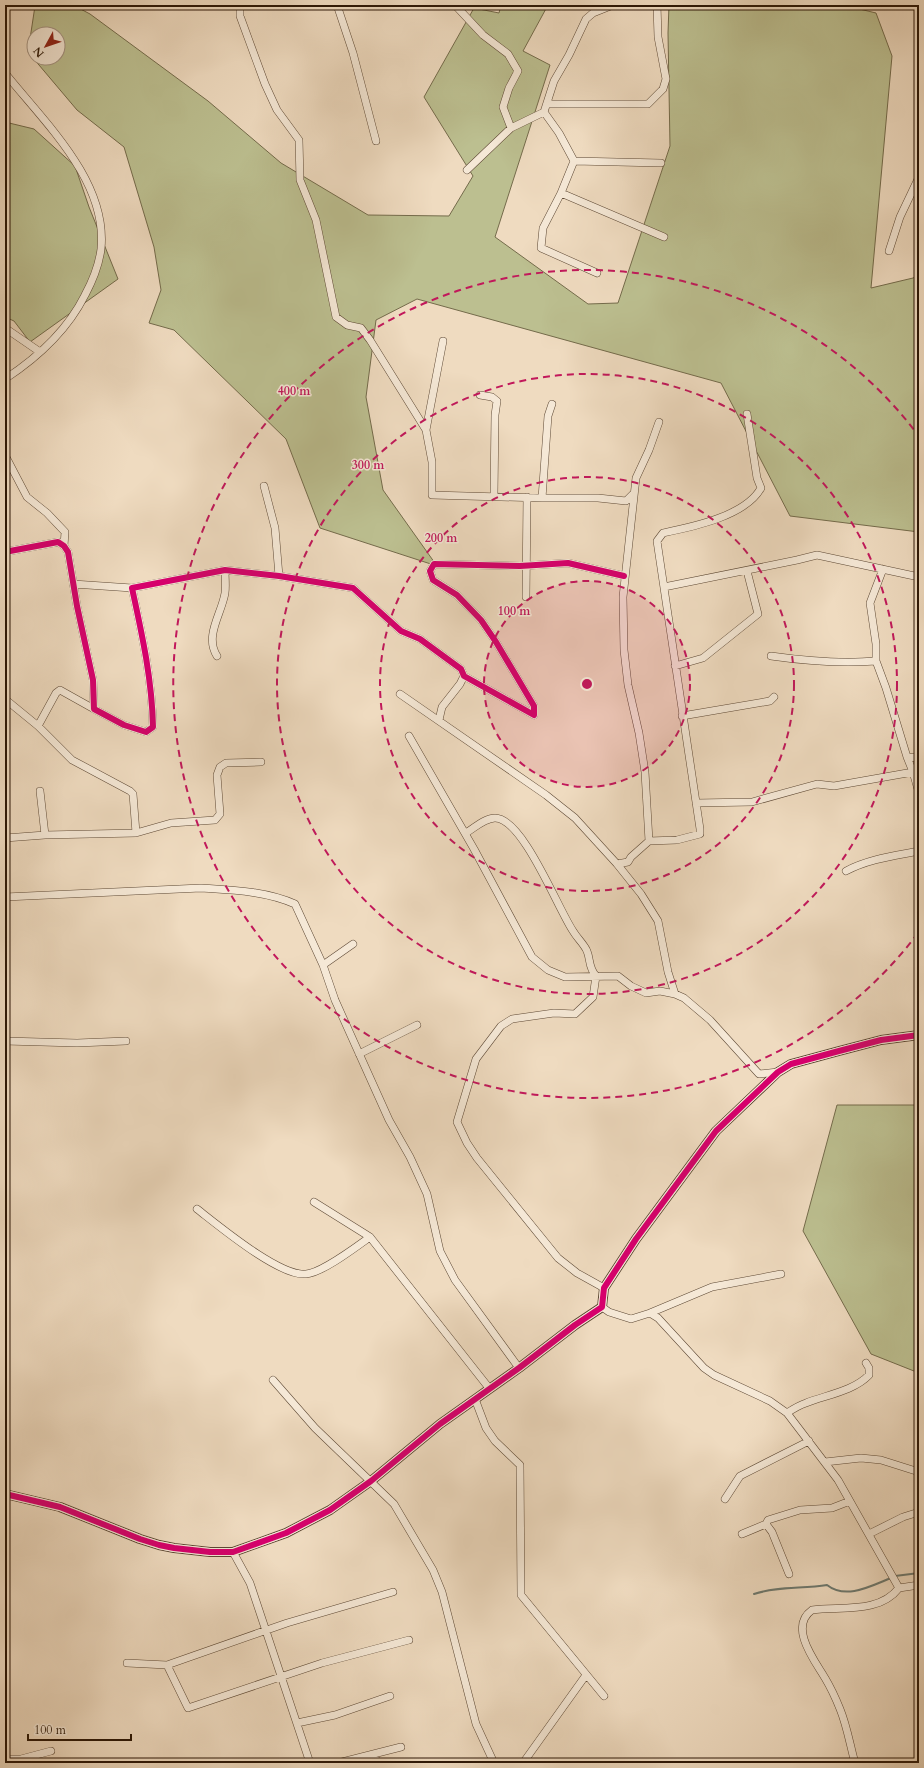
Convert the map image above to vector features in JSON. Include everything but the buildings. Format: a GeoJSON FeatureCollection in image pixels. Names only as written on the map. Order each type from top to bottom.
{"type":"FeatureCollection","features":[{"type":"Feature","properties":{"kind":"street"},"geometry":{"type":"LineString","coordinates":[[240,5],[240,16],[276,110],[299,140],[300,180],[316,220],[336,317],[347,325],[361,328],[426,430],[432,462],[432,494],[494,495],[542,498],[598,498],[626,501],[633,494]]}},
{"type":"Feature","properties":{"kind":"street"},"geometry":{"type":"LineString","coordinates":[[337,5],[354,53],[376,141]]}},
{"type":"Feature","properties":{"kind":"street"},"geometry":{"type":"LineString","coordinates":[[455,5],[484,35],[508,54],[518,71],[509,88],[503,107],[511,128]]}},
{"type":"Feature","properties":{"kind":"street"},"geometry":{"type":"LineString","coordinates":[[467,170],[511,128],[544,112],[554,81],[569,55],[586,19],[593,13],[613,5]]}},
{"type":"Feature","properties":{"kind":"street"},"geometry":{"type":"LineString","coordinates":[[547,104],[648,104],[663,88],[666,79],[658,37],[657,5]]}},
{"type":"Feature","properties":{"kind":"street"},"geometry":{"type":"LineString","coordinates":[[5,73],[54,132],[69,153],[89,187],[98,208],[101,248],[98,266],[91,283],[75,312],[34,360],[5,379]]}},
{"type":"Feature","properties":{"kind":"street"},"geometry":{"type":"LineString","coordinates":[[544,112],[559,133],[574,161],[562,193],[543,228],[541,248],[597,273]]}},
{"type":"Feature","properties":{"kind":"street"},"geometry":{"type":"LineString","coordinates":[[574,161],[661,163]]}},
{"type":"Feature","properties":{"kind":"street"},"geometry":{"type":"LineString","coordinates":[[889,251],[900,217],[919,177]]}},
{"type":"Feature","properties":{"kind":"street"},"geometry":{"type":"LineString","coordinates":[[562,193],[664,237]]}},
{"type":"Feature","properties":{"kind":"street"},"geometry":{"type":"LineString","coordinates":[[5,328],[40,352]]}},
{"type":"Feature","properties":{"kind":"street"},"geometry":{"type":"LineString","coordinates":[[426,430],[443,340]]}},
{"type":"Feature","properties":{"kind":"street"},"geometry":{"type":"LineString","coordinates":[[480,395],[492,397],[497,401],[495,415],[494,495]]}},
{"type":"Feature","properties":{"kind":"street"},"geometry":{"type":"LineString","coordinates":[[542,498],[548,416],[552,404]]}},
{"type":"Feature","properties":{"kind":"street"},"geometry":{"type":"LineString","coordinates":[[617,864],[628,862],[631,857],[649,841],[677,840],[700,834],[657,541],[663,533],[685,529],[729,514],[756,497],[761,488],[757,478],[747,414]]}},
{"type":"Feature","properties":{"kind":"street"},"geometry":{"type":"LineString","coordinates":[[649,841],[645,772],[639,732],[628,685],[624,650],[624,576],[636,478],[649,450],[659,422]]}},
{"type":"Feature","properties":{"kind":"street"},"geometry":{"type":"LineString","coordinates":[[5,455],[27,497],[47,513],[65,532],[64,546]]}},
{"type":"Feature","properties":{"kind":"street"},"geometry":{"type":"LineString","coordinates":[[264,486],[274,528],[279,576]]}},
{"type":"Feature","properties":{"kind":"street"},"geometry":{"type":"LineString","coordinates":[[526,597],[525,566],[527,497]]}},
{"type":"Feature","properties":{"kind":"street"},"geometry":{"type":"LineString","coordinates":[[5,550],[10,551],[58,542],[64,546],[68,552],[73,584],[93,680],[94,709]]}},
{"type":"Feature","properties":{"kind":"street"},"geometry":{"type":"LineString","coordinates":[[664,587],[747,571],[817,555],[919,577]]}},
{"type":"Feature","properties":{"kind":"street"},"geometry":{"type":"LineString","coordinates":[[73,584],[132,588],[225,570],[279,576],[353,588],[401,631],[420,640],[461,669],[464,676],[534,715],[534,706],[489,631],[481,620],[457,595],[433,580],[430,574],[431,568],[434,564],[525,566],[568,563],[624,576]]}},
{"type":"Feature","properties":{"kind":"street"},"geometry":{"type":"LineString","coordinates":[[883,569],[870,603],[876,644],[876,661],[919,793]]}},
{"type":"Feature","properties":{"kind":"street"},"geometry":{"type":"LineString","coordinates":[[217,656],[212,649],[213,632],[225,593],[225,570]]}},
{"type":"Feature","properties":{"kind":"street"},"geometry":{"type":"LineString","coordinates":[[675,666],[703,658],[758,614],[747,571]]}},
{"type":"Feature","properties":{"kind":"street"},"geometry":{"type":"LineString","coordinates":[[38,726],[56,693],[60,690],[124,725],[146,732],[153,726],[153,701],[146,655],[132,588]]}},
{"type":"Feature","properties":{"kind":"street"},"geometry":{"type":"LineString","coordinates":[[771,656],[817,662],[857,663],[876,661]]}},
{"type":"Feature","properties":{"kind":"street"},"geometry":{"type":"LineString","coordinates":[[438,720],[442,707],[460,684],[464,676]]}},
{"type":"Feature","properties":{"kind":"street"},"geometry":{"type":"LineString","coordinates":[[400,694],[546,795],[575,818],[617,864],[641,894],[658,921],[668,972],[675,994]]}},
{"type":"Feature","properties":{"kind":"street"},"geometry":{"type":"LineString","coordinates":[[682,716],[770,700],[774,697]]}},
{"type":"Feature","properties":{"kind":"street"},"geometry":{"type":"LineString","coordinates":[[5,699],[38,726],[72,760],[133,794],[136,833]]}},
{"type":"Feature","properties":{"kind":"street"},"geometry":{"type":"LineString","coordinates":[[410,736],[508,909],[532,957],[548,970],[565,977],[618,976],[631,986],[646,993],[660,991],[675,994],[684,998],[710,1020],[759,1074],[778,1072]]}},
{"type":"Feature","properties":{"kind":"street"},"geometry":{"type":"LineString","coordinates":[[907,758],[919,758]]}},
{"type":"Feature","properties":{"kind":"street"},"geometry":{"type":"LineString","coordinates":[[5,838],[44,835],[136,833],[172,823],[215,820],[220,814],[217,775],[220,767],[226,764],[261,762]]}},
{"type":"Feature","properties":{"kind":"street"},"geometry":{"type":"LineString","coordinates":[[696,803],[752,802],[817,784],[834,786],[913,772]]}},
{"type":"Feature","properties":{"kind":"street"},"geometry":{"type":"LineString","coordinates":[[40,791],[44,835]]}},
{"type":"Feature","properties":{"kind":"street"},"geometry":{"type":"LineString","coordinates":[[466,833],[486,819],[495,818],[504,820],[515,830],[532,854],[572,931],[586,950],[590,970],[596,976]]}},
{"type":"Feature","properties":{"kind":"street"},"geometry":{"type":"LineString","coordinates":[[846,871],[858,865],[879,859],[919,851]]}},
{"type":"Feature","properties":{"kind":"street"},"geometry":{"type":"LineString","coordinates":[[5,897],[201,888],[231,890],[278,897],[295,904],[323,965],[328,983],[389,1120],[410,1157],[427,1194],[440,1251],[447,1266],[492,1333],[519,1368]]}},
{"type":"Feature","properties":{"kind":"street"},"geometry":{"type":"LineString","coordinates":[[323,965],[353,944]]}},
{"type":"Feature","properties":{"kind":"street"},"geometry":{"type":"LineString","coordinates":[[596,976],[593,997],[575,1014],[554,1013],[512,1019],[501,1026],[476,1059],[457,1122],[467,1143],[477,1158],[558,1258],[577,1273],[604,1288]]}},
{"type":"Feature","properties":{"kind":"street"},"geometry":{"type":"LineString","coordinates":[[359,1054],[417,1025]]}},
{"type":"Feature","properties":{"kind":"street"},"geometry":{"type":"LineString","coordinates":[[602,1307],[604,1288],[636,1239],[716,1131],[778,1072],[791,1064],[839,1051],[881,1040],[919,1035]]}},
{"type":"Feature","properties":{"kind":"street"},"geometry":{"type":"LineString","coordinates":[[5,1041],[77,1043],[126,1041]]}},
{"type":"Feature","properties":{"kind":"street"},"geometry":{"type":"LineString","coordinates":[[314,1202],[370,1237],[489,1388]]}},
{"type":"Feature","properties":{"kind":"street"},"geometry":{"type":"LineString","coordinates":[[197,1209],[228,1233],[278,1266],[296,1273],[307,1274],[319,1270],[370,1237]]}},
{"type":"Feature","properties":{"kind":"street"},"geometry":{"type":"LineString","coordinates":[[602,1307],[609,1312],[631,1319],[650,1314],[712,1287],[781,1274]]}},
{"type":"Feature","properties":{"kind":"street"},"geometry":{"type":"LineString","coordinates":[[5,1494],[60,1507],[140,1539],[159,1545],[210,1552],[233,1552],[286,1533],[330,1510],[371,1481],[415,1443],[475,1400],[489,1388],[519,1368],[575,1325],[602,1307]]}},
{"type":"Feature","properties":{"kind":"street"},"geometry":{"type":"LineString","coordinates":[[650,1314],[658,1318],[704,1368],[714,1375],[770,1401],[787,1413],[825,1462],[850,1501],[893,1580],[899,1588]]}},
{"type":"Feature","properties":{"kind":"street"},"geometry":{"type":"LineString","coordinates":[[787,1413],[804,1404],[850,1387],[866,1378],[869,1375],[869,1368],[866,1363]]}},
{"type":"Feature","properties":{"kind":"street"},"geometry":{"type":"LineString","coordinates":[[273,1380],[326,1439],[371,1481],[394,1504],[402,1515],[433,1570],[442,1592],[476,1724],[494,1763]]}},
{"type":"Feature","properties":{"kind":"street"},"geometry":{"type":"LineString","coordinates":[[475,1400],[486,1428],[495,1441],[520,1465],[521,1595],[604,1696]]}},
{"type":"Feature","properties":{"kind":"street"},"geometry":{"type":"LineString","coordinates":[[725,1499],[740,1476],[809,1441]]}},
{"type":"Feature","properties":{"kind":"street"},"geometry":{"type":"LineString","coordinates":[[825,1462],[860,1458],[881,1460],[919,1472]]}},
{"type":"Feature","properties":{"kind":"street"},"geometry":{"type":"LineString","coordinates":[[742,1534],[766,1524],[768,1520],[800,1510],[832,1508],[850,1501]]}},
{"type":"Feature","properties":{"kind":"street"},"geometry":{"type":"LineString","coordinates":[[868,1534],[904,1517],[919,1512]]}},
{"type":"Feature","properties":{"kind":"street"},"geometry":{"type":"LineString","coordinates":[[766,1524],[772,1532],[789,1574]]}},
{"type":"Feature","properties":{"kind":"street"},"geometry":{"type":"LineString","coordinates":[[233,1552],[250,1584],[310,1763]]}},
{"type":"Feature","properties":{"kind":"street"},"geometry":{"type":"LineString","coordinates":[[855,1763],[839,1706],[826,1679],[807,1649],[803,1621],[806,1614],[812,1610],[868,1606],[885,1601],[899,1588],[919,1585]]}},
{"type":"Feature","properties":{"kind":"street"},"geometry":{"type":"LineString","coordinates":[[127,1663],[166,1665],[310,1616],[393,1592]]}},
{"type":"Feature","properties":{"kind":"street"},"geometry":{"type":"LineString","coordinates":[[166,1665],[188,1708],[322,1663],[409,1640]]}},
{"type":"Feature","properties":{"kind":"street"},"geometry":{"type":"LineString","coordinates":[[523,1763],[586,1675]]}},
{"type":"Feature","properties":{"kind":"street"},"geometry":{"type":"LineString","coordinates":[[296,1723],[335,1715],[390,1696]]}},
{"type":"Feature","properties":{"kind":"street"},"geometry":{"type":"LineString","coordinates":[[338,1763],[401,1747]]}},
{"type":"Feature","properties":{"kind":"street"},"geometry":{"type":"LineString","coordinates":[[5,1759],[21,1759],[51,1750]]}},
{"type":"Feature","properties":{"kind":"street"},"geometry":{"type":"LineString","coordinates":[[374,1754],[377,1763]]}},
{"type":"Feature","properties":{"kind":"green space"},"geometry":{"type":"Polygon","coordinates":[[[73,5],[90,14],[208,101],[281,163],[368,215],[449,216],[473,176],[424,97],[474,8],[499,13],[501,5],[548,5],[523,51],[550,65],[495,237],[588,304],[618,303],[670,146],[669,5],[843,5],[876,13],[892,56],[871,288],[913,278],[919,275],[919,532],[790,516],[721,383],[417,299],[376,320],[366,397],[383,490],[437,566],[320,528],[286,439],[174,330],[149,323],[161,290],[154,247],[124,147],[77,110],[40,66],[66,66],[66,26],[32,26],[35,6],[73,5]]]}},
{"type":"Feature","properties":{"kind":"green space"},"geometry":{"type":"Polygon","coordinates":[[[5,122],[34,129],[75,166],[89,207],[118,279],[30,342],[14,321],[5,317],[5,122]]]}},
{"type":"Feature","properties":{"kind":"green space"},"geometry":{"type":"Polygon","coordinates":[[[837,1105],[919,1105],[919,1373],[871,1354],[803,1231],[837,1105]]]}},
{"type":"Feature","properties":{"kind":"waterway"},"geometry":{"type":"LineString","coordinates":[[895,1576],[919,1573]]}},
{"type":"Feature","properties":{"kind":"waterway"},"geometry":{"type":"LineString","coordinates":[[754,1594],[763,1591],[827,1585],[842,1591],[859,1590],[891,1578]]}},
{"type":"Feature","properties":{"kind":"cycle path"},"geometry":{"type":"LineString","coordinates":[[5,550],[10,551],[58,542],[64,546],[68,552],[77,606],[93,680],[94,709],[124,725],[146,732],[153,727],[151,692],[143,640],[132,588],[225,570],[279,576],[353,588],[401,631],[420,639],[461,669],[464,676],[534,715],[534,706],[496,642],[481,620],[457,595],[433,580],[430,571],[434,564],[520,566],[568,563],[624,576]]}},
{"type":"Feature","properties":{"kind":"cycle path"},"geometry":{"type":"LineString","coordinates":[[5,1494],[60,1507],[140,1539],[174,1548],[210,1552],[233,1552],[286,1533],[330,1510],[371,1481],[440,1424],[519,1368],[575,1325],[602,1307],[604,1288],[636,1239],[716,1131],[778,1072],[791,1064],[839,1051],[881,1040],[919,1035]]}}]}
